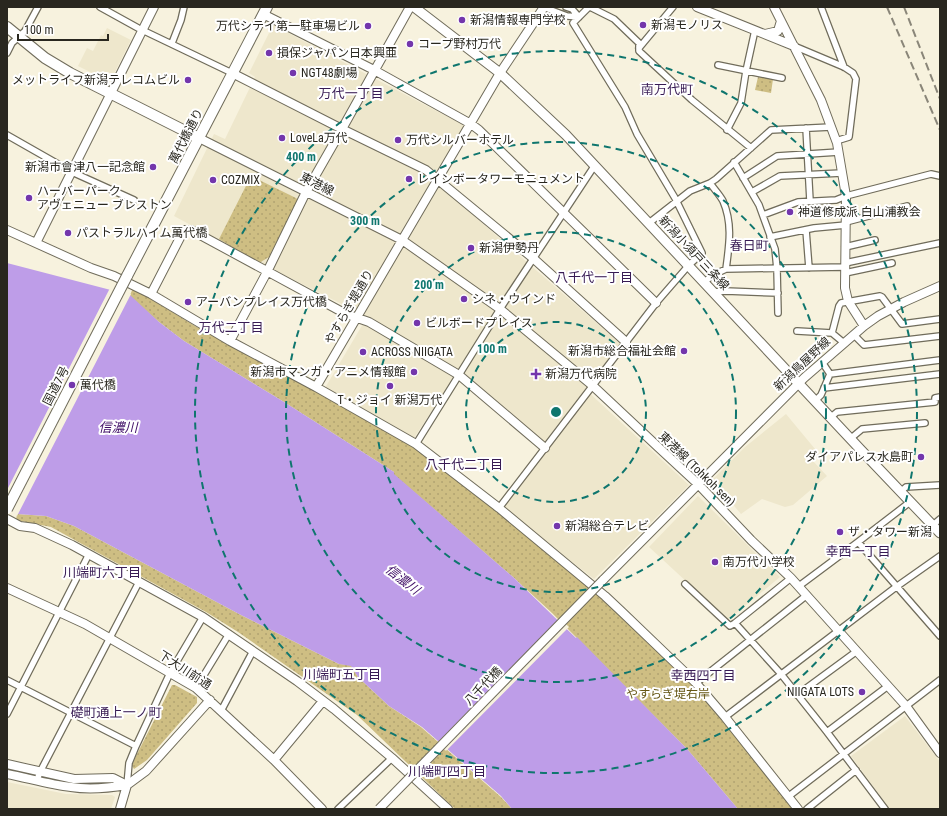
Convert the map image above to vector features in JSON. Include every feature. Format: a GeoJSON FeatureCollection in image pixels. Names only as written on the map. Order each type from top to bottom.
{"type":"FeatureCollection","features":[{"type":"Feature","properties":{"kind":"highway","name":"萬代橋通り"},"geometry":{"type":"LineString","coordinates":[[127,276],[265,11]]}},
{"type":"Feature","properties":{"kind":"highway"},"geometry":{"type":"LineString","coordinates":[[7,27],[45,58],[110,94],[199,138]]}},
{"type":"Feature","properties":{"kind":"highway","name":"国道7号"},"geometry":{"type":"LineString","coordinates":[[7,509],[127,276]]}},
{"type":"Feature","properties":{"kind":"main road","name":"新潟小須戸三条線"},"geometry":{"type":"LineString","coordinates":[[414,7],[500,73],[566,135],[900,492],[910,502],[936,522],[940,533]]}},
{"type":"Feature","properties":{"kind":"street"},"geometry":{"type":"LineString","coordinates":[[7,53],[12,43],[25,31],[38,7]]}},
{"type":"Feature","properties":{"kind":"street"},"geometry":{"type":"LineString","coordinates":[[100,7],[426,170],[534,259],[626,342]]}},
{"type":"Feature","properties":{"kind":"street"},"geometry":{"type":"LineString","coordinates":[[36,243],[154,7]]}},
{"type":"Feature","properties":{"kind":"street"},"geometry":{"type":"LineString","coordinates":[[172,43],[181,20],[184,7]]}},
{"type":"Feature","properties":{"kind":"street"},"geometry":{"type":"LineString","coordinates":[[230,341],[267,272],[306,192],[410,7]]}},
{"type":"Feature","properties":{"kind":"street"},"geometry":{"type":"LineString","coordinates":[[544,7],[567,16],[579,17]]}},
{"type":"Feature","properties":{"kind":"street","name":"やすらぎ堤通り"},"geometry":{"type":"LineString","coordinates":[[316,387],[500,73],[544,7]]}},
{"type":"Feature","properties":{"kind":"street"},"geometry":{"type":"LineString","coordinates":[[566,7],[572,9],[579,17]]}},
{"type":"Feature","properties":{"kind":"street"},"geometry":{"type":"LineString","coordinates":[[499,508],[656,302],[689,265],[702,253],[676,201],[637,134],[625,107],[573,23],[590,7],[614,19],[639,43],[639,52],[727,130],[751,148]]}},
{"type":"Feature","properties":{"kind":"street"},"geometry":{"type":"LineString","coordinates":[[639,48],[673,7]]}},
{"type":"Feature","properties":{"kind":"street"},"geometry":{"type":"LineString","coordinates":[[697,7],[844,67],[853,73],[856,79],[848,137],[836,141]]}},
{"type":"Feature","properties":{"kind":"street"},"geometry":{"type":"LineString","coordinates":[[774,7],[821,100],[836,141],[846,196],[845,288],[848,301],[864,326]]}},
{"type":"Feature","properties":{"kind":"street"},"geometry":{"type":"LineString","coordinates":[[820,7],[844,67]]}},
{"type":"Feature","properties":{"kind":"street"},"geometry":{"type":"LineString","coordinates":[[265,11],[471,124],[479,130],[656,302]]}},
{"type":"Feature","properties":{"kind":"street"},"geometry":{"type":"LineString","coordinates":[[764,34],[778,31],[781,21]]}},
{"type":"Feature","properties":{"kind":"street"},"geometry":{"type":"LineString","coordinates":[[727,130],[741,104],[746,71],[755,30]]}},
{"type":"Feature","properties":{"kind":"street"},"geometry":{"type":"LineString","coordinates":[[718,66],[782,78]]}},
{"type":"Feature","properties":{"kind":"street"},"geometry":{"type":"LineString","coordinates":[[649,223],[690,191],[710,183],[771,130],[831,127]]}},
{"type":"Feature","properties":{"kind":"street"},"geometry":{"type":"LineString","coordinates":[[806,128],[810,201]]}},
{"type":"Feature","properties":{"kind":"street"},"geometry":{"type":"LineString","coordinates":[[7,135],[72,172],[134,200]]}},
{"type":"Feature","properties":{"kind":"street","name":"東港線"},"geometry":{"type":"LineString","coordinates":[[199,138],[402,240]]}},
{"type":"Feature","properties":{"kind":"street"},"geometry":{"type":"LineString","coordinates":[[743,178],[777,156],[839,152]]}},
{"type":"Feature","properties":{"kind":"street"},"geometry":{"type":"LineString","coordinates":[[734,162],[760,205],[776,256],[778,313]]}},
{"type":"Feature","properties":{"kind":"street"},"geometry":{"type":"LineString","coordinates":[[416,444],[500,309],[595,165]]}},
{"type":"Feature","properties":{"kind":"street"},"geometry":{"type":"LineString","coordinates":[[752,192],[780,176],[842,174]]}},
{"type":"Feature","properties":{"kind":"street"},"geometry":{"type":"LineString","coordinates":[[763,215],[798,202],[836,200],[846,196],[931,174],[940,176]]}},
{"type":"Feature","properties":{"kind":"street"},"geometry":{"type":"LineString","coordinates":[[710,183],[722,201],[730,227],[726,270]]}},
{"type":"Feature","properties":{"kind":"street"},"geometry":{"type":"LineString","coordinates":[[770,237],[846,223],[907,206]]}},
{"type":"Feature","properties":{"kind":"street"},"geometry":{"type":"LineString","coordinates":[[7,230],[91,268],[114,276],[151,294],[230,341],[316,387],[416,444],[499,508],[605,596],[696,683],[726,717],[798,809]]}},
{"type":"Feature","properties":{"kind":"street"},"geometry":{"type":"LineString","coordinates":[[151,294],[184,230],[190,230],[346,314],[369,322],[459,375],[545,448]]}},
{"type":"Feature","properties":{"kind":"street"},"geometry":{"type":"LineString","coordinates":[[806,230],[809,268]]}},
{"type":"Feature","properties":{"kind":"street","name":"東港線 (Tohkoh sen)"},"geometry":{"type":"LineString","coordinates":[[402,240],[500,309],[593,386],[698,484],[751,540],[799,586],[906,706],[940,753]]}},
{"type":"Feature","properties":{"kind":"street"},"geometry":{"type":"LineString","coordinates":[[845,246],[876,240]]}},
{"type":"Feature","properties":{"kind":"street"},"geometry":{"type":"LineString","coordinates":[[845,268],[940,242]]}},
{"type":"Feature","properties":{"kind":"street"},"geometry":{"type":"LineString","coordinates":[[705,282],[711,276],[726,270],[845,268],[892,263]]}},
{"type":"Feature","properties":{"kind":"street","name":"新潟鳥屋野線"},"geometry":{"type":"LineString","coordinates":[[603,580],[799,383],[822,362],[864,326],[891,309],[940,286]]}},
{"type":"Feature","properties":{"kind":"street"},"geometry":{"type":"LineString","coordinates":[[714,292],[778,293]]}},
{"type":"Feature","properties":{"kind":"street"},"geometry":{"type":"LineString","coordinates":[[832,333],[841,303],[880,296],[902,324],[940,319]]}},
{"type":"Feature","properties":{"kind":"street"},"geometry":{"type":"LineString","coordinates":[[797,331],[832,333],[844,343]]}},
{"type":"Feature","properties":{"kind":"street"},"geometry":{"type":"LineString","coordinates":[[854,335],[864,345],[940,336]]}},
{"type":"Feature","properties":{"kind":"street"},"geometry":{"type":"LineString","coordinates":[[830,374],[940,360]]}},
{"type":"Feature","properties":{"kind":"street"},"geometry":{"type":"LineString","coordinates":[[822,362],[830,374]]}},
{"type":"Feature","properties":{"kind":"street"},"geometry":{"type":"LineString","coordinates":[[815,401],[824,388],[830,374]]}},
{"type":"Feature","properties":{"kind":"street"},"geometry":{"type":"LineString","coordinates":[[824,388],[940,374]]}},
{"type":"Feature","properties":{"kind":"street"},"geometry":{"type":"LineString","coordinates":[[831,417],[837,412],[935,402],[936,398],[940,397]]}},
{"type":"Feature","properties":{"kind":"street"},"geometry":{"type":"LineString","coordinates":[[850,439],[862,429],[924,423]]}},
{"type":"Feature","properties":{"kind":"street"},"geometry":{"type":"LineString","coordinates":[[900,492],[906,486],[940,485]]}},
{"type":"Feature","properties":{"kind":"street"},"geometry":{"type":"LineString","coordinates":[[799,586],[910,502]]}},
{"type":"Feature","properties":{"kind":"street"},"geometry":{"type":"LineString","coordinates":[[7,519],[20,526],[35,528],[89,554],[203,617],[229,634],[322,701],[392,758],[448,809]]}},
{"type":"Feature","properties":{"kind":"street"},"geometry":{"type":"LineString","coordinates":[[858,542],[896,587],[938,628],[940,636]]}},
{"type":"Feature","properties":{"kind":"street"},"geometry":{"type":"LineString","coordinates":[[7,714],[89,554]]}},
{"type":"Feature","properties":{"kind":"street"},"geometry":{"type":"LineString","coordinates":[[726,717],[896,587],[940,556]]}},
{"type":"Feature","properties":{"kind":"street"},"geometry":{"type":"LineString","coordinates":[[685,584],[730,626],[791,578]]}},
{"type":"Feature","properties":{"kind":"street","name":"八千代橋"},"geometry":{"type":"LineString","coordinates":[[379,809],[603,580]]}},
{"type":"Feature","properties":{"kind":"street"},"geometry":{"type":"LineString","coordinates":[[37,780],[139,582]]}},
{"type":"Feature","properties":{"kind":"street","name":"下大川前通"},"geometry":{"type":"LineString","coordinates":[[8,589],[60,611],[196,688],[274,760],[322,809]]}},
{"type":"Feature","properties":{"kind":"street"},"geometry":{"type":"LineString","coordinates":[[696,683],[807,595]]}},
{"type":"Feature","properties":{"kind":"street"},"geometry":{"type":"LineString","coordinates":[[120,809],[127,784],[129,762],[170,673],[203,617]]}},
{"type":"Feature","properties":{"kind":"street"},"geometry":{"type":"LineString","coordinates":[[735,623],[781,674],[886,809]]}},
{"type":"Feature","properties":{"kind":"street"},"geometry":{"type":"LineString","coordinates":[[196,688],[229,634]]}},
{"type":"Feature","properties":{"kind":"street"},"geometry":{"type":"LineString","coordinates":[[221,711],[253,651]]}},
{"type":"Feature","properties":{"kind":"street"},"geometry":{"type":"LineString","coordinates":[[797,695],[856,651]]}},
{"type":"Feature","properties":{"kind":"street"},"geometry":{"type":"LineString","coordinates":[[7,680],[136,746]]}},
{"type":"Feature","properties":{"kind":"street"},"geometry":{"type":"LineString","coordinates":[[789,796],[940,680]]}},
{"type":"Feature","properties":{"kind":"street"},"geometry":{"type":"LineString","coordinates":[[827,732],[888,686]]}},
{"type":"Feature","properties":{"kind":"street"},"geometry":{"type":"LineString","coordinates":[[7,774],[71,788],[113,787],[127,784],[146,771],[210,700]]}},
{"type":"Feature","properties":{"kind":"street"},"geometry":{"type":"LineString","coordinates":[[274,760],[322,701]]}},
{"type":"Feature","properties":{"kind":"street"},"geometry":{"type":"LineString","coordinates":[[338,809],[392,758]]}},
{"type":"Feature","properties":{"kind":"street"},"geometry":{"type":"LineString","coordinates":[[7,764],[74,779],[113,778],[127,784]]}},
{"type":"Feature","properties":{"kind":"street"},"geometry":{"type":"LineString","coordinates":[[807,809],[856,770]]}},
{"type":"Feature","properties":{"kind":"shaded area"},"geometry":{"type":"Polygon","coordinates":[[[273,25],[467,127],[435,182],[622,345],[585,389],[689,485],[594,579],[503,508],[549,448],[458,371],[414,438],[325,388],[367,317],[265,265],[174,216],[214,134],[225,139],[255,77],[249,73],[273,25]]]}},
{"type":"Feature","properties":{"kind":"shaded area"},"geometry":{"type":"Polygon","coordinates":[[[107,28],[131,40],[111,80],[108,81],[78,66],[87,48],[93,51],[101,35],[103,36],[107,28]]]}},
{"type":"Feature","properties":{"kind":"shaded area"},"geometry":{"type":"Polygon","coordinates":[[[786,414],[820,455],[813,461],[827,476],[793,505],[785,507],[762,499],[741,514],[712,480],[745,447],[786,414]]]}},
{"type":"Feature","properties":{"kind":"shaded area","name":"南万代小学校"},"geometry":{"type":"Polygon","coordinates":[[[698,496],[780,577],[728,620],[649,547],[698,496]]]}},
{"type":"Feature","properties":{"kind":"shaded area"},"geometry":{"type":"Polygon","coordinates":[[[905,716],[940,762],[940,809],[890,809],[851,756],[905,716]]]}},
{"type":"Feature","properties":{"kind":"shaded area"},"geometry":{"type":"Polygon","coordinates":[[[7,782],[66,794],[112,795],[115,797],[111,809],[7,809],[7,782]]]}},
{"type":"Feature","properties":{"kind":"green space"},"geometry":{"type":"Polygon","coordinates":[[[758,77],[773,79],[771,93],[755,90],[758,77]]]}},
{"type":"Feature","properties":{"kind":"green space"},"geometry":{"type":"Polygon","coordinates":[[[251,176],[298,200],[269,257],[259,263],[219,239],[251,176]]]}},
{"type":"Feature","properties":{"kind":"green space","name":"やすらぎ堤右岸"},"geometry":{"type":"Polygon","coordinates":[[[133,288],[195,326],[280,370],[408,442],[438,463],[563,563],[664,655],[680,671],[720,718],[793,809],[738,809],[688,750],[552,613],[513,577],[393,474],[394,472],[184,341],[131,298],[130,295],[133,288]]]}},
{"type":"Feature","properties":{"kind":"green space"},"geometry":{"type":"Polygon","coordinates":[[[17,514],[46,516],[74,526],[241,615],[339,664],[351,665],[358,677],[389,706],[421,727],[501,797],[512,809],[455,809],[357,715],[238,632],[206,612],[51,527],[16,520],[17,514]]]}},
{"type":"Feature","properties":{"kind":"green space"},"geometry":{"type":"Polygon","coordinates":[[[172,685],[175,685],[197,697],[197,703],[147,760],[134,769],[132,766],[136,756],[172,685]]]}},
{"type":"Feature","properties":{"kind":"water","name":"信濃川"},"geometry":{"type":"Polygon","coordinates":[[[7,263],[130,295],[159,322],[184,341],[394,472],[394,474],[513,577],[576,638],[577,637],[688,750],[738,809],[512,809],[501,796],[422,727],[389,706],[358,677],[351,666],[339,664],[241,615],[74,526],[46,516],[17,514],[7,508],[7,263]]]}},
{"type":"Feature","properties":{"kind":"pier","name":"萬代橋"},"geometry":{"type":"Polygon","coordinates":[[[110,288],[131,294],[17,516],[7,510],[7,490],[110,288]]]}},
{"type":"Feature","properties":{"kind":"pier"},"geometry":{"type":"Polygon","coordinates":[[[560,618],[569,627],[446,751],[437,743],[560,618]]]}},
{"type":"Feature","properties":{"kind":"railway"},"geometry":{"type":"LineString","coordinates":[[887,7],[940,130]]}},
{"type":"Feature","properties":{"kind":"railway"},"geometry":{"type":"LineString","coordinates":[[904,7],[940,99]]}},
{"type":"Feature","properties":{"kind":"place","name":"新潟情報専門学校"},"geometry":{"type":"Point","coordinates":[462,20]}},
{"type":"Feature","properties":{"kind":"place","name":"新潟モノリス"},"geometry":{"type":"Point","coordinates":[643,25]}},
{"type":"Feature","properties":{"kind":"place","name":"万代シテイ第一駐車場ビル"},"geometry":{"type":"Point","coordinates":[368,26]}},
{"type":"Feature","properties":{"kind":"place","name":"コープ野村万代"},"geometry":{"type":"Point","coordinates":[410,44]}},
{"type":"Feature","properties":{"kind":"place","name":"損保ジャパン日本興亜"},"geometry":{"type":"Point","coordinates":[269,53]}},
{"type":"Feature","properties":{"kind":"place","name":"NGT48劇場"},"geometry":{"type":"Point","coordinates":[293,73]}},
{"type":"Feature","properties":{"kind":"place","name":"メットライフ新潟テレコムビル"},"geometry":{"type":"Point","coordinates":[188,80]}},
{"type":"Feature","properties":{"kind":"place","name":"LoveLa万代"},"geometry":{"type":"Point","coordinates":[282,138]}},
{"type":"Feature","properties":{"kind":"place","name":"万代シルバーホテル"},"geometry":{"type":"Point","coordinates":[398,140]}},
{"type":"Feature","properties":{"kind":"place","name":"新潟市會津八一記念館"},"geometry":{"type":"Point","coordinates":[153,167]}},
{"type":"Feature","properties":{"kind":"place","name":"レインボータワーモニュメント"},"geometry":{"type":"Point","coordinates":[409,179]}},
{"type":"Feature","properties":{"kind":"place","name":"COZMIX"},"geometry":{"type":"Point","coordinates":[213,180]}},
{"type":"Feature","properties":{"kind":"place","name":"ハーバーパーク アヴェニュー ブレストン"},"geometry":{"type":"Point","coordinates":[29,198]}},
{"type":"Feature","properties":{"kind":"place","name":"神道修成派 白山浦教会"},"geometry":{"type":"Point","coordinates":[790,212]}},
{"type":"Feature","properties":{"kind":"place","name":"パストラルハイム萬代橋"},"geometry":{"type":"Point","coordinates":[68,233]}},
{"type":"Feature","properties":{"kind":"place","name":"新潟伊勢丹"},"geometry":{"type":"Point","coordinates":[471,248]}},
{"type":"Feature","properties":{"kind":"place","name":"シネ・ウインド"},"geometry":{"type":"Point","coordinates":[464,299]}},
{"type":"Feature","properties":{"kind":"place","name":"アーバンプレイス万代橋"},"geometry":{"type":"Point","coordinates":[188,302]}},
{"type":"Feature","properties":{"kind":"place","name":"ビルボードプレイス"},"geometry":{"type":"Point","coordinates":[417,323]}},
{"type":"Feature","properties":{"kind":"place","name":"新潟市総合福祉会館"},"geometry":{"type":"Point","coordinates":[684,351]}},
{"type":"Feature","properties":{"kind":"place","name":"ACROSS NIIGATA"},"geometry":{"type":"Point","coordinates":[363,352]}},
{"type":"Feature","properties":{"kind":"place","name":"新潟市マンガ・アニメ情報館"},"geometry":{"type":"Point","coordinates":[414,372]}},
{"type":"Feature","properties":{"kind":"place","name":"新潟万代病院"},"geometry":{"type":"Point","coordinates":[536,374]}},
{"type":"Feature","properties":{"kind":"place","name":"萬代橋"},"geometry":{"type":"Point","coordinates":[72,385]}},
{"type":"Feature","properties":{"kind":"place","name":"T・ジョイ 新潟万代"},"geometry":{"type":"Point","coordinates":[390,386]}},
{"type":"Feature","properties":{"kind":"place","name":"ダイアパレス水島町"},"geometry":{"type":"Point","coordinates":[921,457]}},
{"type":"Feature","properties":{"kind":"place","name":"新潟総合テレビ"},"geometry":{"type":"Point","coordinates":[557,526]}},
{"type":"Feature","properties":{"kind":"place","name":"ザ・タワー新潟"},"geometry":{"type":"Point","coordinates":[840,532]}},
{"type":"Feature","properties":{"kind":"place","name":"南万代小学校"},"geometry":{"type":"Point","coordinates":[715,562]}},
{"type":"Feature","properties":{"kind":"place","name":"NIIGATA LOTS"},"geometry":{"type":"Point","coordinates":[862,692]}},
{"type":"Feature","properties":{"kind":"district","name":"南万代町"},"geometry":{"type":"Point","coordinates":[667,89]}},
{"type":"Feature","properties":{"kind":"district","name":"万代一丁目"},"geometry":{"type":"Point","coordinates":[351,93]}},
{"type":"Feature","properties":{"kind":"district","name":"春日町"},"geometry":{"type":"Point","coordinates":[749,245]}},
{"type":"Feature","properties":{"kind":"district","name":"八千代一丁目"},"geometry":{"type":"Point","coordinates":[594,277]}},
{"type":"Feature","properties":{"kind":"district","name":"万代二丁目"},"geometry":{"type":"Point","coordinates":[231,327]}},
{"type":"Feature","properties":{"kind":"district","name":"八千代二丁目"},"geometry":{"type":"Point","coordinates":[464,464]}},
{"type":"Feature","properties":{"kind":"district","name":"幸西一丁目"},"geometry":{"type":"Point","coordinates":[858,551]}},
{"type":"Feature","properties":{"kind":"district","name":"川端町六丁目"},"geometry":{"type":"Point","coordinates":[102,572]}},
{"type":"Feature","properties":{"kind":"district","name":"川端町五丁目"},"geometry":{"type":"Point","coordinates":[342,674]}},
{"type":"Feature","properties":{"kind":"district","name":"幸西四丁目"},"geometry":{"type":"Point","coordinates":[703,675]}},
{"type":"Feature","properties":{"kind":"district","name":"礎町通上一ノ町"},"geometry":{"type":"Point","coordinates":[116,712]}},
{"type":"Feature","properties":{"kind":"district","name":"川端町四丁目"},"geometry":{"type":"Point","coordinates":[447,771]}}]}
